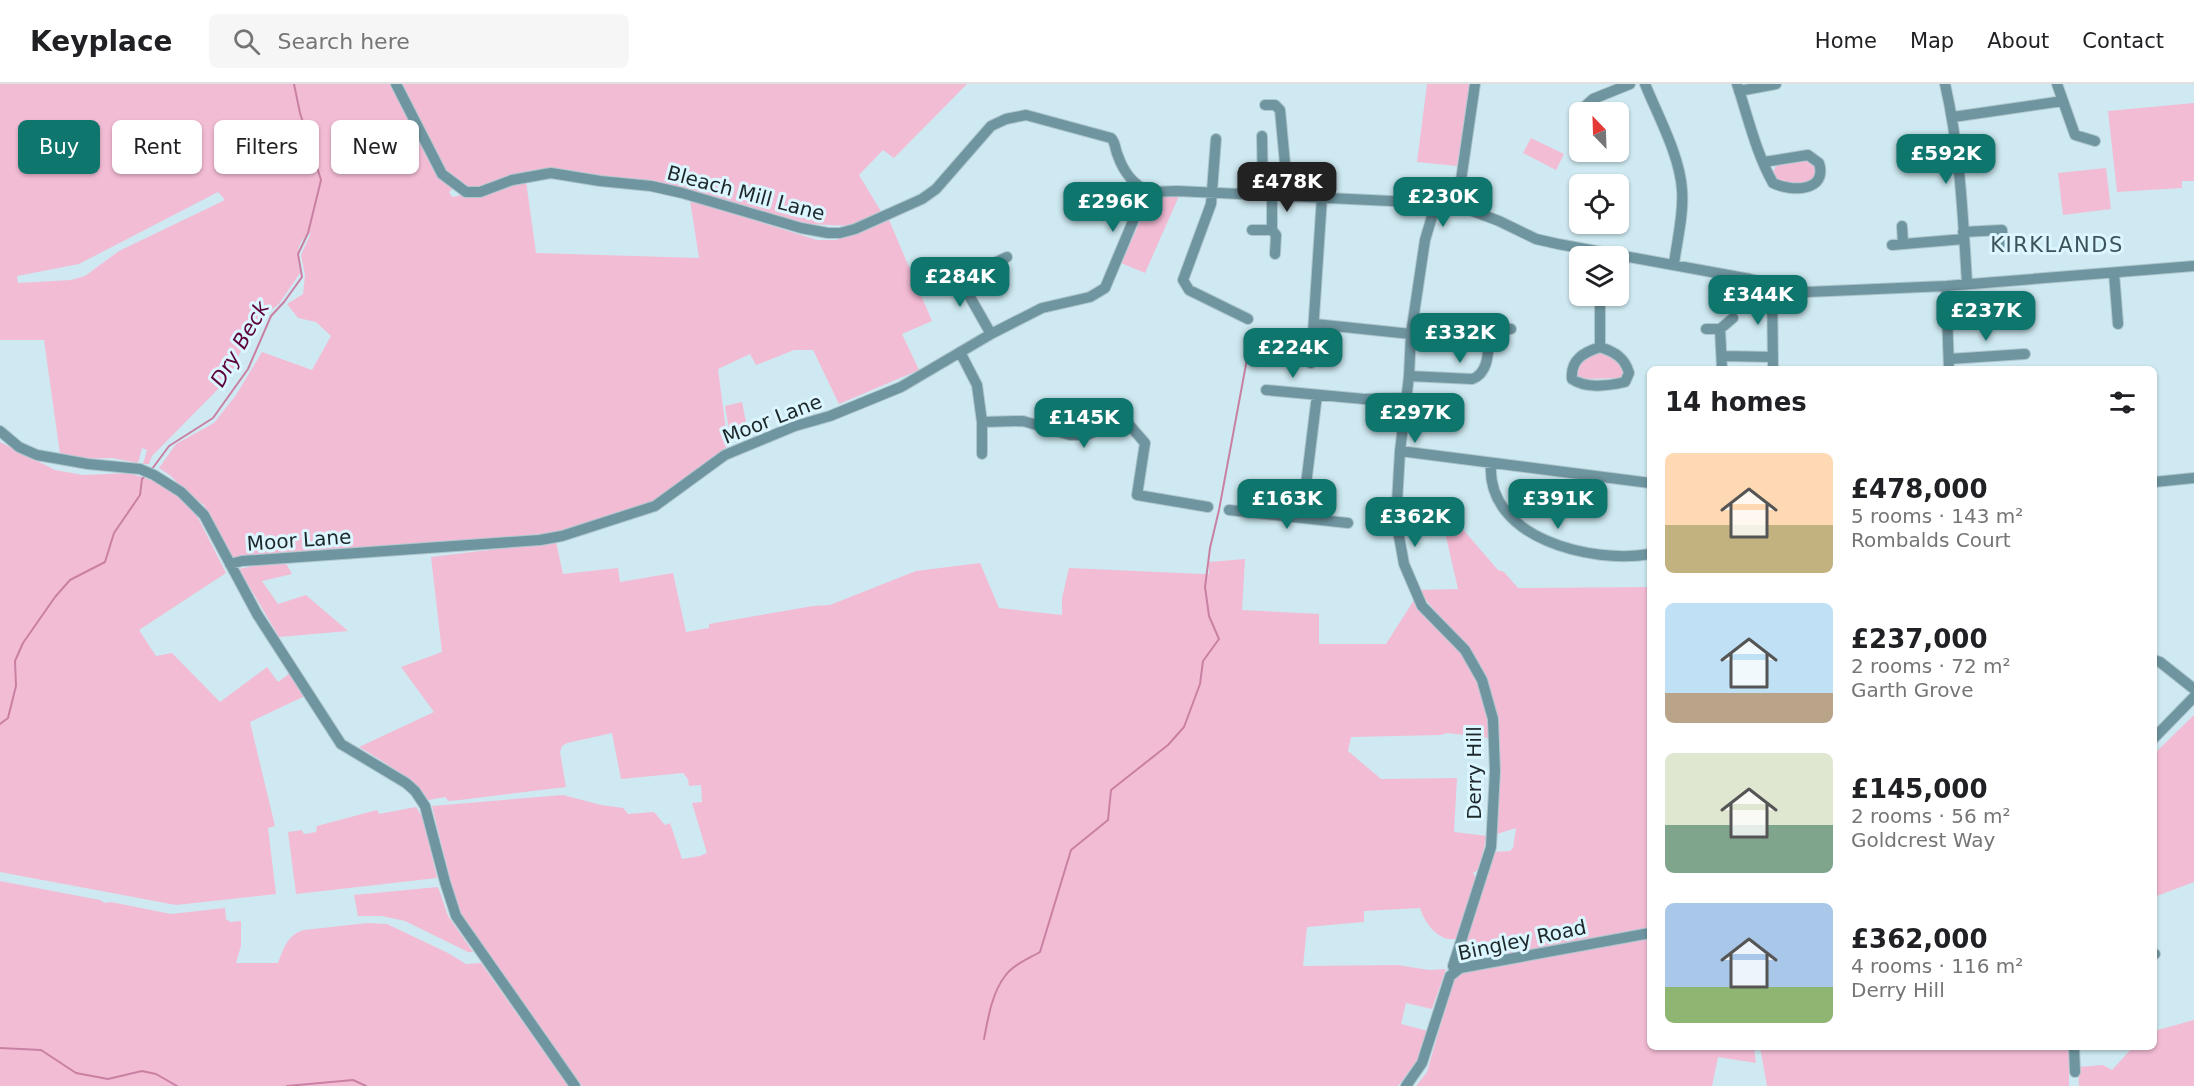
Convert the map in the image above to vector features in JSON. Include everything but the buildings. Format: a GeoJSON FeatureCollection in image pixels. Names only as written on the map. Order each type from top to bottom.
{"type":"FeatureCollection","features":[{"type":"Feature","properties":{"kind":"street","name":"Bleach Mill Lane"},"geometry":{"type":"LineString","coordinates":[[396,84],[442,174],[466,192],[480,192],[512,180],[551,173],[651,186],[714,201],[801,228],[840,233],[855,229],[922,199],[936,189],[991,126],[1026,116],[1111,138],[1127,175],[1137,186],[1149,192]]}},
{"type":"Feature","properties":{"kind":"street"},"geometry":{"type":"LineString","coordinates":[[1590,102],[1630,84]]}},
{"type":"Feature","properties":{"kind":"street"},"geometry":{"type":"LineString","coordinates":[[1645,84],[1675,157],[1682,189],[1682,207],[1674,264]]}},
{"type":"Feature","properties":{"kind":"street"},"geometry":{"type":"LineString","coordinates":[[1764,162],[1808,155],[1819,163],[1820,174],[1816,183],[1806,188],[1777,186],[1769,175],[1764,162],[1738,87],[1776,84]]}},
{"type":"Feature","properties":{"kind":"street"},"geometry":{"type":"LineString","coordinates":[[1945,84],[1953,117],[1967,284]]}},
{"type":"Feature","properties":{"kind":"street"},"geometry":{"type":"LineString","coordinates":[[2057,84],[2075,135],[2095,141]]}},
{"type":"Feature","properties":{"kind":"street"},"geometry":{"type":"LineString","coordinates":[[1454,204],[1460,187],[1477,86]]}},
{"type":"Feature","properties":{"kind":"street"},"geometry":{"type":"LineString","coordinates":[[1953,117],[2063,101]]}},
{"type":"Feature","properties":{"kind":"street"},"geometry":{"type":"LineString","coordinates":[[1265,105],[1275,105],[1280,110],[1288,196]]}},
{"type":"Feature","properties":{"kind":"street"},"geometry":{"type":"LineString","coordinates":[[1262,136],[1267,195],[1272,230],[1276,235],[1275,255]]}},
{"type":"Feature","properties":{"kind":"street"},"geometry":{"type":"LineString","coordinates":[[1216,139],[1211,204],[1183,280],[1189,290],[1248,319]]}},
{"type":"Feature","properties":{"kind":"street"},"geometry":{"type":"LineString","coordinates":[[1149,192],[1177,191],[1454,204],[1499,221],[1536,239],[1569,247]]}},
{"type":"Feature","properties":{"kind":"street","name":"Moor Lane"},"geometry":{"type":"LineString","coordinates":[[230,564],[242,561],[540,540],[562,536],[655,506],[725,455],[795,426],[830,416],[901,387],[991,334],[1042,308],[1090,297],[1105,288],[1139,208],[1149,192]]}},
{"type":"Feature","properties":{"kind":"street"},"geometry":{"type":"LineString","coordinates":[[1311,363],[1322,197]]}},
{"type":"Feature","properties":{"kind":"street","name":"Derry Hill"},"geometry":{"type":"LineString","coordinates":[[1436,203],[1425,240],[1411,334],[1410,376],[1400,451],[1396,520],[1404,564],[1422,606],[1465,650],[1482,680],[1493,719],[1495,771],[1491,846],[1453,966],[1455,971]]}},
{"type":"Feature","properties":{"kind":"street"},"geometry":{"type":"LineString","coordinates":[[1902,226],[1898,244],[2002,230],[2003,244]]}},
{"type":"Feature","properties":{"kind":"street"},"geometry":{"type":"LineString","coordinates":[[1252,230],[1272,230]]}},
{"type":"Feature","properties":{"kind":"street"},"geometry":{"type":"LineString","coordinates":[[991,334],[957,274],[1007,257]]}},
{"type":"Feature","properties":{"kind":"street"},"geometry":{"type":"LineString","coordinates":[[1629,258],[1674,264],[1807,292],[1946,286],[2194,266]]}},
{"type":"Feature","properties":{"kind":"street"},"geometry":{"type":"LineString","coordinates":[[2114,273],[2117,324]]}},
{"type":"Feature","properties":{"kind":"street"},"geometry":{"type":"LineString","coordinates":[[1772,283],[1773,366]]}},
{"type":"Feature","properties":{"kind":"street"},"geometry":{"type":"LineString","coordinates":[[1946,286],[1949,364],[2025,354]]}},
{"type":"Feature","properties":{"kind":"street"},"geometry":{"type":"LineString","coordinates":[[1600,306],[1600,347]]}},
{"type":"Feature","properties":{"kind":"street"},"geometry":{"type":"LineString","coordinates":[[1706,329],[1720,329],[1733,318]]}},
{"type":"Feature","properties":{"kind":"street"},"geometry":{"type":"LineString","coordinates":[[1315,324],[1411,334]]}},
{"type":"Feature","properties":{"kind":"street"},"geometry":{"type":"LineString","coordinates":[[1472,326],[1511,328]]}},
{"type":"Feature","properties":{"kind":"street"},"geometry":{"type":"LineString","coordinates":[[1410,376],[1472,379],[1480,376],[1485,369],[1490,327]]}},
{"type":"Feature","properties":{"kind":"street"},"geometry":{"type":"LineString","coordinates":[[1720,329],[1722,366]]}},
{"type":"Feature","properties":{"kind":"street"},"geometry":{"type":"LineString","coordinates":[[1600,347],[1612,351],[1627,364],[1629,373],[1625,382],[1610,385],[1580,384],[1572,379],[1571,372],[1574,363],[1586,352],[1600,347]]}},
{"type":"Feature","properties":{"kind":"street"},"geometry":{"type":"LineString","coordinates":[[960,352],[977,385],[982,422],[982,454]]}},
{"type":"Feature","properties":{"kind":"street"},"geometry":{"type":"LineString","coordinates":[[1722,356],[1773,357]]}},
{"type":"Feature","properties":{"kind":"street"},"geometry":{"type":"LineString","coordinates":[[1266,390],[1364,399],[1407,398]]}},
{"type":"Feature","properties":{"kind":"street"},"geometry":{"type":"LineString","coordinates":[[1302,517],[1317,395]]}},
{"type":"Feature","properties":{"kind":"street"},"geometry":{"type":"LineString","coordinates":[[982,422],[1023,421],[1070,435],[1086,435],[1125,420],[1145,443],[1137,495],[1208,507]]}},
{"type":"Feature","properties":{"kind":"street"},"geometry":{"type":"LineString","coordinates":[[0,430],[19,447],[37,455],[88,464],[140,469],[181,492],[204,515],[257,614],[341,744],[406,783],[425,806],[456,916],[575,1086]]}},
{"type":"Feature","properties":{"kind":"street"},"geometry":{"type":"LineString","coordinates":[[1400,451],[1647,483]]}},
{"type":"Feature","properties":{"kind":"street"},"geometry":{"type":"LineString","coordinates":[[1491,463],[1490,475],[1497,496],[1506,510],[1529,532],[1559,546],[1596,554],[1635,557],[1647,555]]}},
{"type":"Feature","properties":{"kind":"street"},"geometry":{"type":"LineString","coordinates":[[2157,482],[2194,478]]}},
{"type":"Feature","properties":{"kind":"street"},"geometry":{"type":"LineString","coordinates":[[1229,510],[1348,523]]}},
{"type":"Feature","properties":{"kind":"street"},"geometry":{"type":"LineString","coordinates":[[2157,661],[2194,688]]}},
{"type":"Feature","properties":{"kind":"street"},"geometry":{"type":"LineString","coordinates":[[2157,735],[2194,697]]}},
{"type":"Feature","properties":{"kind":"street","name":"Bingley Road"},"geometry":{"type":"LineString","coordinates":[[1406,1086],[1422,1063],[1450,976],[1455,971],[1466,967],[1647,934]]}},
{"type":"Feature","properties":{"kind":"street"},"geometry":{"type":"LineString","coordinates":[[2074,1050],[2075,1072]]}},
{"type":"Feature","properties":{"kind":"shaded area"},"geometry":{"type":"Polygon","coordinates":[[[0,84],[393,84],[414,120],[331,120],[331,174],[419,174],[419,128],[454,187],[449,192],[452,197],[526,181],[536,253],[699,258],[690,200],[817,240],[836,240],[889,220],[932,321],[902,334],[919,370],[839,404],[813,350],[794,350],[756,365],[750,354],[718,369],[728,446],[650,507],[555,533],[236,559],[229,554],[204,513],[205,506],[199,501],[194,501],[171,476],[159,468],[176,444],[214,423],[236,395],[262,352],[312,370],[331,336],[316,322],[298,318],[287,304],[303,294],[305,275],[301,255],[311,233],[302,241],[298,250],[300,273],[279,304],[252,325],[229,378],[152,456],[149,464],[143,464],[147,450],[142,448],[138,463],[112,458],[78,459],[60,454],[44,340],[0,340],[0,84]],[[218,192],[79,264],[17,276],[18,283],[71,280],[85,276],[119,251],[225,200],[218,192]]]}},
{"type":"Feature","properties":{"kind":"shaded area"},"geometry":{"type":"Polygon","coordinates":[[[402,84],[967,84],[894,158],[883,150],[859,175],[882,213],[851,226],[809,224],[721,200],[553,168],[467,188],[443,170],[402,84]]]}},
{"type":"Feature","properties":{"kind":"shaded area"},"geometry":{"type":"Polygon","coordinates":[[[1427,84],[1470,84],[1457,166],[1417,162],[1427,84]]]}},
{"type":"Feature","properties":{"kind":"shaded area"},"geometry":{"type":"Polygon","coordinates":[[[2194,103],[2194,181],[2182,181],[2182,188],[2117,192],[2108,111],[2194,103]]]}},
{"type":"Feature","properties":{"kind":"shaded area"},"geometry":{"type":"Polygon","coordinates":[[[1531,138],[1564,154],[1556,170],[1523,153],[1531,138]]]}},
{"type":"Feature","properties":{"kind":"shaded area"},"geometry":{"type":"Polygon","coordinates":[[[1806,158],[1815,164],[1815,171],[1814,176],[1806,185],[1777,181],[1772,174],[1776,166],[1806,158]]]}},
{"type":"Feature","properties":{"kind":"shaded area"},"geometry":{"type":"Polygon","coordinates":[[[2106,168],[2111,209],[2063,215],[2058,173],[2106,168]]]}},
{"type":"Feature","properties":{"kind":"shaded area"},"geometry":{"type":"Polygon","coordinates":[[[1179,196],[1145,273],[1121,263],[1148,204],[1161,197],[1179,196]]]}},
{"type":"Feature","properties":{"kind":"shaded area"},"geometry":{"type":"Polygon","coordinates":[[[1602,351],[1622,363],[1624,374],[1620,378],[1581,379],[1576,374],[1580,361],[1602,351]]]}},
{"type":"Feature","properties":{"kind":"shaded area"},"geometry":{"type":"Polygon","coordinates":[[[742,402],[749,437],[731,441],[725,406],[742,402]]]}},
{"type":"Feature","properties":{"kind":"shaded area"},"geometry":{"type":"Polygon","coordinates":[[[0,442],[55,470],[83,475],[129,473],[154,481],[175,493],[196,514],[226,573],[139,630],[156,656],[172,653],[220,702],[267,667],[278,682],[290,673],[307,695],[250,722],[275,826],[268,828],[276,894],[176,905],[0,872],[0,442]]]}},
{"type":"Feature","properties":{"kind":"shaded area"},"geometry":{"type":"Polygon","coordinates":[[[1442,503],[1449,505],[1458,516],[1452,525],[1454,529],[1460,526],[1498,570],[1504,572],[1518,588],[1647,587],[1647,930],[1458,962],[1491,852],[1510,851],[1513,848],[1516,828],[1497,834],[1500,751],[1498,719],[1475,656],[1417,590],[1458,589],[1444,528],[1442,503]]]}},
{"type":"Feature","properties":{"kind":"shaded area"},"geometry":{"type":"Polygon","coordinates":[[[556,542],[563,574],[618,568],[620,582],[673,573],[686,632],[709,628],[709,624],[830,605],[916,571],[980,563],[999,608],[1062,615],[1062,598],[1069,568],[1209,574],[1209,562],[1245,559],[1242,610],[1319,614],[1319,644],[1386,644],[1414,600],[1423,615],[1463,649],[1469,657],[1481,691],[1491,738],[1447,733],[1351,737],[1348,751],[1381,779],[1457,778],[1454,832],[1487,836],[1478,870],[1473,873],[1476,878],[1456,939],[1443,937],[1432,930],[1420,908],[1364,911],[1364,922],[1307,927],[1303,966],[1397,965],[1429,970],[1446,969],[1432,1009],[1406,1003],[1401,1024],[1428,1031],[1418,1059],[1398,1086],[582,1086],[460,912],[432,806],[563,795],[623,808],[628,814],[654,812],[665,825],[670,823],[682,859],[707,853],[692,803],[702,802],[701,785],[689,786],[688,779],[683,773],[621,779],[612,733],[562,746],[560,752],[566,787],[460,800],[449,801],[445,797],[428,800],[404,777],[359,747],[434,712],[401,667],[442,652],[431,557],[556,542]]]}},
{"type":"Feature","properties":{"kind":"shaded area"},"geometry":{"type":"Polygon","coordinates":[[[284,560],[292,574],[262,581],[278,604],[306,595],[348,631],[279,637],[239,569],[284,560]]]}},
{"type":"Feature","properties":{"kind":"shaded area"},"geometry":{"type":"Polygon","coordinates":[[[2194,715],[2194,882],[2157,896],[2157,751],[2194,715]]]}},
{"type":"Feature","properties":{"kind":"shaded area"},"geometry":{"type":"Polygon","coordinates":[[[416,807],[423,818],[437,878],[296,894],[288,832],[302,830],[304,834],[316,832],[317,826],[377,810],[379,814],[416,807]]]}},
{"type":"Feature","properties":{"kind":"shaded area"},"geometry":{"type":"Polygon","coordinates":[[[0,881],[171,914],[225,908],[226,919],[230,922],[241,921],[241,946],[236,963],[278,963],[290,939],[304,930],[368,923],[387,924],[466,964],[481,963],[568,1086],[0,1086],[0,881]]]}},
{"type":"Feature","properties":{"kind":"shaded area"},"geometry":{"type":"Polygon","coordinates":[[[438,887],[448,916],[473,952],[468,952],[405,921],[382,916],[358,916],[354,895],[438,887]]]}},
{"type":"Feature","properties":{"kind":"shaded area"},"geometry":{"type":"Polygon","coordinates":[[[1647,938],[1647,1050],[1754,1050],[1756,1063],[1718,1057],[1712,1086],[1416,1086],[1427,1072],[1452,985],[1456,976],[1462,972],[1647,938]]]}},
{"type":"Feature","properties":{"kind":"shaded area"},"geometry":{"type":"Polygon","coordinates":[[[2194,1020],[2194,1086],[2079,1086],[2078,1067],[2103,1065],[2112,1070],[2130,1050],[2157,1050],[2157,1030],[2194,1020]]]}},
{"type":"Feature","properties":{"kind":"shaded area"},"geometry":{"type":"Polygon","coordinates":[[[1761,1050],[2069,1050],[2069,1086],[1767,1086],[1761,1050]]]}},
{"type":"Feature","properties":{"kind":"waterway","name":"Dry Beck"},"geometry":{"type":"LineString","coordinates":[[152,469],[169,446],[213,418],[248,369],[271,316],[302,277],[298,254],[308,233],[321,180],[300,113],[294,84]]}},
{"type":"Feature","properties":{"kind":"waterway"},"geometry":{"type":"LineString","coordinates":[[984,1039],[991,1006],[1005,976],[1021,962],[1040,952],[1071,850],[1108,820],[1111,790],[1168,745],[1184,727],[1200,684],[1203,661],[1219,639],[1209,616],[1205,587],[1210,548],[1247,359]]}},
{"type":"Feature","properties":{"kind":"waterway","name":"Dry Beck"},"geometry":{"type":"LineString","coordinates":[[0,724],[8,718],[16,686],[15,661],[23,643],[55,597],[70,580],[105,562],[114,533],[140,495],[142,479],[146,475]]}},
{"type":"Feature","properties":{"kind":"waterway"},"geometry":{"type":"LineString","coordinates":[[0,1048],[41,1050],[76,1073],[108,1079],[142,1071],[156,1074],[177,1086]]}},
{"type":"Feature","properties":{"kind":"waterway"},"geometry":{"type":"LineString","coordinates":[[287,1086],[353,1080],[366,1086]]}},
{"type":"Feature","properties":{"kind":"district","name":"KIRKLANDS"},"geometry":{"type":"Point","coordinates":[2057,245]}}]}
